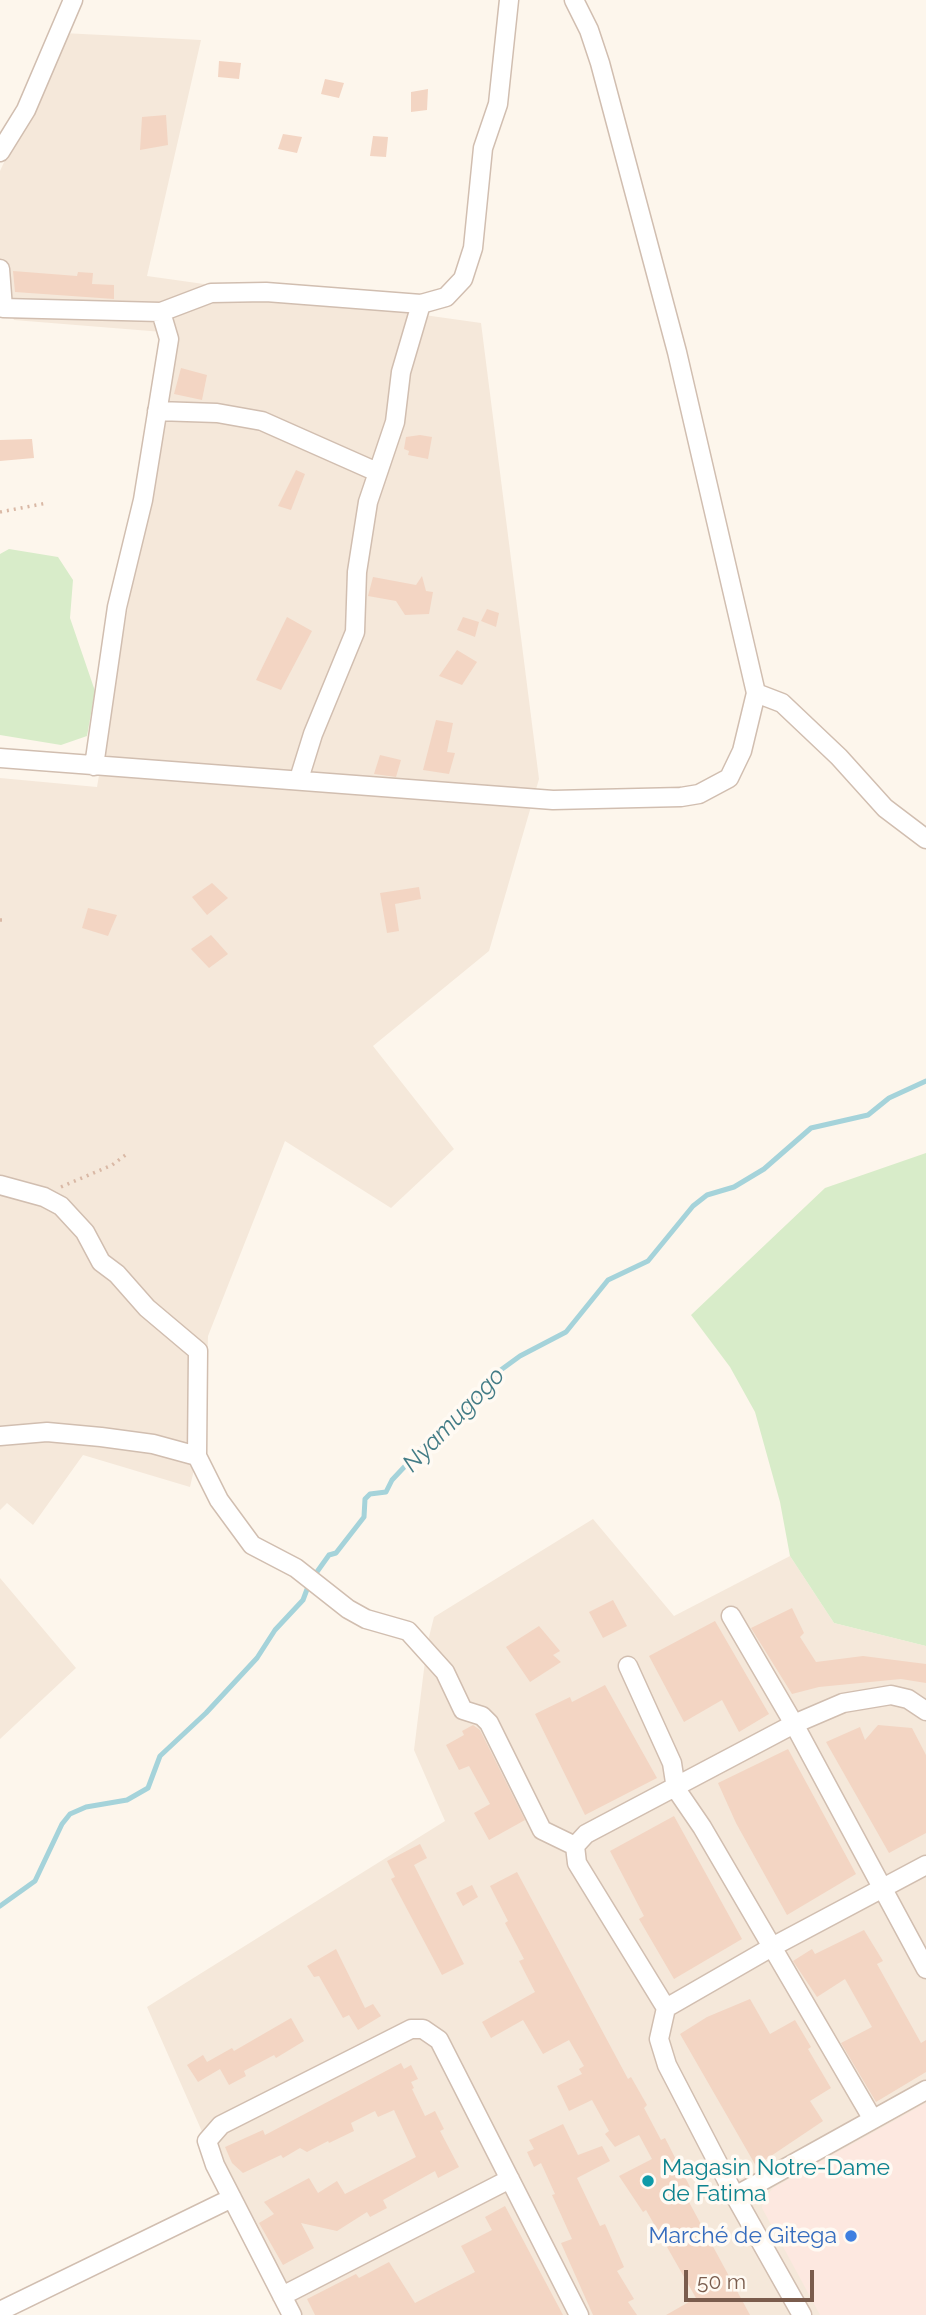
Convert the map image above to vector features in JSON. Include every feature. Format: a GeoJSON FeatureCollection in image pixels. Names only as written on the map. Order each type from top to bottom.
{"type":"FeatureCollection","features":[{"type":"Feature","properties":{"kind":"street"},"geometry":{"type":"LineString","coordinates":[[0,152],[26,110],[73,0]]}},
{"type":"Feature","properties":{"kind":"street"},"geometry":{"type":"LineString","coordinates":[[0,269],[1,309],[161,312],[211,293],[266,292],[421,304],[454,291],[463,279],[472,248],[483,148],[498,104],[509,0]]}},
{"type":"Feature","properties":{"kind":"street"},"geometry":{"type":"LineString","coordinates":[[0,758],[553,800],[662,798],[699,794],[729,778],[737,766],[757,692],[677,352],[600,63],[589,30],[574,0]]}},
{"type":"Feature","properties":{"kind":"street"},"geometry":{"type":"LineString","coordinates":[[299,779],[313,734],[355,632],[357,572],[368,502],[395,422],[401,372],[421,304]]}},
{"type":"Feature","properties":{"kind":"street"},"geometry":{"type":"LineString","coordinates":[[94,766],[117,607],[144,500],[169,339],[161,312]]}},
{"type":"Feature","properties":{"kind":"street"},"geometry":{"type":"LineString","coordinates":[[157,411],[217,413],[262,421],[377,472]]}},
{"type":"Feature","properties":{"kind":"street"},"geometry":{"type":"LineString","coordinates":[[757,692],[782,703],[839,757],[885,808],[925,838]]}},
{"type":"Feature","properties":{"kind":"street"},"geometry":{"type":"LineString","coordinates":[[0,1185],[44,1197],[74,1218],[101,1262],[198,1351],[197,1456],[219,1500],[251,1545],[296,1568],[348,1609],[366,1619],[408,1631],[445,1672],[463,1710],[482,1716],[489,1723],[542,1830],[575,1846]]}},
{"type":"Feature","properties":{"kind":"street"},"geometry":{"type":"LineString","coordinates":[[0,1436],[47,1432],[101,1437],[153,1444],[197,1456]]}},
{"type":"Feature","properties":{"kind":"street"},"geometry":{"type":"LineString","coordinates":[[731,1616],[794,1724],[926,1969]]}},
{"type":"Feature","properties":{"kind":"street"},"geometry":{"type":"LineString","coordinates":[[628,1666],[673,1763],[676,1789],[702,1827],[872,2118]]}},
{"type":"Feature","properties":{"kind":"street"},"geometry":{"type":"LineString","coordinates":[[802,2315],[735,2196],[664,2058],[659,2039],[666,2008],[577,1863],[575,1846],[586,1834],[676,1789],[794,1724],[843,1703],[891,1695],[908,1699],[926,1711]]}},
{"type":"Feature","properties":{"kind":"street"},"geometry":{"type":"LineString","coordinates":[[666,2008],[772,1947],[926,1865]]}},
{"type":"Feature","properties":{"kind":"street"},"geometry":{"type":"LineString","coordinates":[[292,2315],[232,2197],[207,2141],[213,2132],[232,2119],[411,2029],[422,2029],[439,2040],[579,2315]]}},
{"type":"Feature","properties":{"kind":"street"},"geometry":{"type":"LineString","coordinates":[[735,2196],[926,2090]]}},
{"type":"Feature","properties":{"kind":"street"},"geometry":{"type":"LineString","coordinates":[[282,2296],[510,2179]]}},
{"type":"Feature","properties":{"kind":"street"},"geometry":{"type":"LineString","coordinates":[[0,2311],[232,2197]]}},
{"type":"Feature","properties":{"kind":"path"},"geometry":{"type":"LineString","coordinates":[[0,512],[47,503]]}},
{"type":"Feature","properties":{"kind":"path"},"geometry":{"type":"LineString","coordinates":[[44,1197],[73,1179],[112,1165],[127,1154]]}},
{"type":"Feature","properties":{"kind":"shaded area"},"geometry":{"type":"Polygon","coordinates":[[[63,33],[201,40],[147,276],[481,323],[539,779],[489,951],[373,1046],[454,1149],[391,1208],[285,1141],[208,1336],[206,1417],[190,1487],[83,1455],[33,1525],[7,1503],[0,1510],[0,778],[97,787],[175,333],[14,320],[0,281],[0,171],[63,33]]]}},
{"type":"Feature","properties":{"kind":"shaded area"},"geometry":{"type":"Polygon","coordinates":[[[593,1519],[674,1616],[790,1556],[834,1623],[926,1646],[926,2315],[283,2315],[147,2007],[445,1821],[414,1750],[427,1645],[434,1617],[593,1519]]]}},
{"type":"Feature","properties":{"kind":"shaded area"},"geometry":{"type":"Polygon","coordinates":[[[0,1578],[76,1668],[0,1739],[0,1578]]]}},
{"type":"Feature","properties":{"kind":"shaded area","name":"Marché de Gitega"},"geometry":{"type":"Polygon","coordinates":[[[926,2103],[926,2315],[820,2315],[762,2208],[763,2200],[773,2188],[926,2103]]]}},
{"type":"Feature","properties":{"kind":"green space"},"geometry":{"type":"Polygon","coordinates":[[[9,549],[58,557],[73,580],[70,618],[95,691],[87,736],[61,745],[0,735],[0,554],[9,549]]]}},
{"type":"Feature","properties":{"kind":"green space"},"geometry":{"type":"Polygon","coordinates":[[[926,1153],[926,1646],[834,1623],[790,1556],[780,1502],[755,1412],[730,1367],[691,1315],[825,1188],[926,1153]]]}},
{"type":"Feature","properties":{"kind":"building"},"geometry":{"type":"Polygon","coordinates":[[[219,61],[241,63],[239,79],[218,77],[219,61]]]}},
{"type":"Feature","properties":{"kind":"building"},"geometry":{"type":"Polygon","coordinates":[[[325,79],[344,83],[339,98],[321,94],[325,79]]]}},
{"type":"Feature","properties":{"kind":"building"},"geometry":{"type":"Polygon","coordinates":[[[428,89],[427,110],[411,112],[411,92],[428,89]]]}},
{"type":"Feature","properties":{"kind":"building"},"geometry":{"type":"Polygon","coordinates":[[[166,115],[168,145],[140,150],[142,117],[166,115]]]}},
{"type":"Feature","properties":{"kind":"building"},"geometry":{"type":"Polygon","coordinates":[[[283,134],[302,137],[297,153],[278,149],[283,134]]]}},
{"type":"Feature","properties":{"kind":"building"},"geometry":{"type":"Polygon","coordinates":[[[373,136],[388,137],[386,157],[370,156],[373,136]]]}},
{"type":"Feature","properties":{"kind":"building"},"geometry":{"type":"Polygon","coordinates":[[[13,271],[77,276],[78,272],[93,273],[92,284],[114,285],[114,299],[15,292],[13,271]]]}},
{"type":"Feature","properties":{"kind":"building"},"geometry":{"type":"Polygon","coordinates":[[[181,368],[207,375],[202,400],[174,394],[181,368]]]}},
{"type":"Feature","properties":{"kind":"building"},"geometry":{"type":"Polygon","coordinates":[[[406,437],[432,437],[428,459],[408,455],[409,451],[404,449],[406,437]]]}},
{"type":"Feature","properties":{"kind":"building"},"geometry":{"type":"Polygon","coordinates":[[[32,439],[34,458],[0,461],[0,440],[32,439]]]}},
{"type":"Feature","properties":{"kind":"building"},"geometry":{"type":"Polygon","coordinates":[[[296,470],[305,474],[291,510],[278,506],[296,470]]]}},
{"type":"Feature","properties":{"kind":"building"},"geometry":{"type":"Polygon","coordinates":[[[422,576],[426,591],[433,592],[429,614],[405,615],[396,601],[368,596],[373,577],[416,585],[422,576]]]}},
{"type":"Feature","properties":{"kind":"building"},"geometry":{"type":"Polygon","coordinates":[[[487,609],[499,613],[496,627],[481,621],[487,609]]]}},
{"type":"Feature","properties":{"kind":"building"},"geometry":{"type":"Polygon","coordinates":[[[287,617],[312,631],[281,690],[256,680],[287,617]]]}},
{"type":"Feature","properties":{"kind":"building"},"geometry":{"type":"Polygon","coordinates":[[[463,617],[479,622],[475,637],[457,630],[463,617]]]}},
{"type":"Feature","properties":{"kind":"building"},"geometry":{"type":"Polygon","coordinates":[[[457,650],[477,662],[462,685],[439,676],[457,650]]]}},
{"type":"Feature","properties":{"kind":"building"},"geometry":{"type":"Polygon","coordinates":[[[436,720],[453,723],[447,752],[455,753],[449,774],[423,770],[436,720]]]}},
{"type":"Feature","properties":{"kind":"building"},"geometry":{"type":"Polygon","coordinates":[[[380,755],[401,760],[396,777],[374,774],[380,755]]]}},
{"type":"Feature","properties":{"kind":"building"},"geometry":{"type":"Polygon","coordinates":[[[212,883],[228,898],[207,915],[192,897],[212,883]]]}},
{"type":"Feature","properties":{"kind":"building"},"geometry":{"type":"Polygon","coordinates":[[[419,887],[421,899],[395,904],[399,931],[387,933],[380,893],[419,887]]]}},
{"type":"Feature","properties":{"kind":"building"},"geometry":{"type":"Polygon","coordinates":[[[88,908],[117,915],[108,936],[82,928],[88,908]]]}},
{"type":"Feature","properties":{"kind":"building"},"geometry":{"type":"Polygon","coordinates":[[[211,935],[228,954],[209,968],[191,949],[211,935]]]}},
{"type":"Feature","properties":{"kind":"building"},"geometry":{"type":"Polygon","coordinates":[[[613,1600],[627,1626],[603,1638],[589,1612],[613,1600]]]}},
{"type":"Feature","properties":{"kind":"building"},"geometry":{"type":"Polygon","coordinates":[[[792,1608],[804,1633],[800,1637],[816,1662],[863,1656],[926,1664],[926,1683],[901,1679],[819,1687],[792,1694],[751,1628],[792,1608]]]}},
{"type":"Feature","properties":{"kind":"building"},"geometry":{"type":"Polygon","coordinates":[[[715,1621],[769,1714],[739,1732],[722,1700],[684,1722],[649,1656],[715,1621]]]}},
{"type":"Feature","properties":{"kind":"building"},"geometry":{"type":"Polygon","coordinates":[[[539,1626],[560,1651],[553,1655],[561,1662],[530,1682],[506,1647],[539,1626]]]}},
{"type":"Feature","properties":{"kind":"building"},"geometry":{"type":"Polygon","coordinates":[[[605,1685],[657,1778],[585,1815],[535,1714],[570,1697],[572,1702],[605,1685]]]}},
{"type":"Feature","properties":{"kind":"building"},"geometry":{"type":"Polygon","coordinates":[[[473,1725],[480,1730],[525,1820],[489,1840],[474,1813],[490,1804],[469,1766],[459,1770],[446,1745],[464,1735],[462,1731],[473,1725]]]}},
{"type":"Feature","properties":{"kind":"building"},"geometry":{"type":"Polygon","coordinates":[[[878,1725],[912,1728],[926,1755],[926,1833],[889,1853],[826,1742],[860,1727],[865,1740],[878,1725]]]}},
{"type":"Feature","properties":{"kind":"building"},"geometry":{"type":"Polygon","coordinates":[[[788,1749],[856,1874],[787,1915],[736,1823],[718,1783],[788,1749]]]}},
{"type":"Feature","properties":{"kind":"building"},"geometry":{"type":"Polygon","coordinates":[[[674,1816],[742,1939],[674,1979],[639,1919],[644,1916],[610,1851],[674,1816]]]}},
{"type":"Feature","properties":{"kind":"building"},"geometry":{"type":"Polygon","coordinates":[[[420,1844],[427,1858],[414,1865],[464,1964],[442,1975],[391,1879],[395,1877],[387,1861],[420,1844]]]}},
{"type":"Feature","properties":{"kind":"building"},"geometry":{"type":"Polygon","coordinates":[[[517,1872],[628,2079],[631,2077],[647,2105],[644,2108],[661,2140],[665,2138],[690,2187],[683,2191],[750,2315],[666,2315],[696,2298],[646,2210],[643,2212],[619,2176],[652,2159],[639,2135],[615,2147],[605,2134],[609,2131],[592,2100],[569,2111],[557,2086],[582,2074],[579,2069],[584,2066],[569,2040],[543,2054],[523,2020],[491,2038],[482,2022],[535,1992],[519,1961],[524,1959],[505,1923],[508,1921],[490,1886],[517,1872]]]}},
{"type":"Feature","properties":{"kind":"building"},"geometry":{"type":"Polygon","coordinates":[[[472,1885],[478,1897],[463,1906],[456,1893],[472,1885]]]}},
{"type":"Feature","properties":{"kind":"building"},"geometry":{"type":"Polygon","coordinates":[[[864,1930],[883,1961],[877,1964],[921,2043],[926,2040],[926,2072],[876,2102],[841,2043],[872,2027],[845,1979],[817,1997],[793,1961],[812,1949],[815,1954],[864,1930]]]}},
{"type":"Feature","properties":{"kind":"building"},"geometry":{"type":"Polygon","coordinates":[[[336,1949],[365,2008],[373,2004],[381,2016],[358,2030],[349,2015],[343,2018],[319,1976],[314,1977],[307,1966],[336,1949]]]}},
{"type":"Feature","properties":{"kind":"building"},"geometry":{"type":"Polygon","coordinates":[[[750,1999],[770,2034],[795,2020],[831,2088],[810,2101],[823,2121],[756,2166],[680,2034],[707,2017],[750,1999]]]}},
{"type":"Feature","properties":{"kind":"building"},"geometry":{"type":"Polygon","coordinates":[[[291,2018],[304,2041],[276,2058],[274,2055],[244,2071],[246,2076],[229,2085],[220,2069],[198,2082],[187,2065],[203,2055],[207,2062],[232,2048],[234,2051],[291,2018]]]}},
{"type":"Feature","properties":{"kind":"building"},"geometry":{"type":"Polygon","coordinates":[[[401,2063],[404,2069],[411,2065],[418,2079],[411,2082],[414,2088],[412,2089],[425,2116],[435,2111],[444,2129],[440,2131],[459,2167],[438,2178],[435,2171],[383,2200],[387,2208],[370,2217],[367,2212],[337,2231],[301,2223],[314,2248],[283,2265],[259,2223],[274,2214],[264,2202],[309,2178],[318,2193],[337,2181],[345,2194],[416,2157],[394,2110],[378,2117],[375,2111],[351,2123],[354,2131],[329,2143],[328,2141],[307,2152],[300,2148],[283,2158],[281,2155],[243,2173],[232,2163],[225,2147],[263,2130],[265,2135],[401,2063]]]}},
{"type":"Feature","properties":{"kind":"building"},"geometry":{"type":"Polygon","coordinates":[[[563,2124],[578,2155],[602,2146],[610,2161],[577,2178],[600,2226],[605,2224],[624,2267],[617,2271],[634,2299],[628,2302],[637,2315],[593,2315],[561,2243],[572,2239],[541,2163],[534,2167],[527,2152],[534,2149],[529,2140],[563,2124]]]}},
{"type":"Feature","properties":{"kind":"building"},"geometry":{"type":"Polygon","coordinates":[[[505,2206],[563,2315],[315,2315],[307,2299],[356,2274],[359,2278],[389,2262],[415,2303],[475,2272],[461,2246],[492,2230],[485,2217],[505,2206]]]}},
{"type":"Feature","properties":{"kind":"waterway","name":"Nyamugogo"},"geometry":{"type":"LineString","coordinates":[[314,1576],[329,1555],[336,1553],[364,1517],[365,1499],[370,1494],[386,1492],[392,1480],[423,1447],[465,1411],[487,1380],[520,1356],[566,1332],[608,1280],[648,1261],[693,1206],[707,1195],[734,1187],[764,1169],[811,1128],[868,1115],[889,1098],[926,1081]]}},
{"type":"Feature","properties":{"kind":"waterway","name":"Nyamugogo"},"geometry":{"type":"LineString","coordinates":[[0,1906],[35,1881],[62,1824],[70,1814],[86,1807],[127,1800],[148,1788],[160,1756],[206,1713],[257,1658],[275,1630],[303,1600],[309,1584]]}},
{"type":"Feature","properties":{"kind":"place","name":"Magasin Notre-Dame de Fatima"},"geometry":{"type":"Point","coordinates":[648,2181]}},
{"type":"Feature","properties":{"kind":"place","name":"Marché de Gitega"},"geometry":{"type":"Point","coordinates":[851,2236]}}]}
